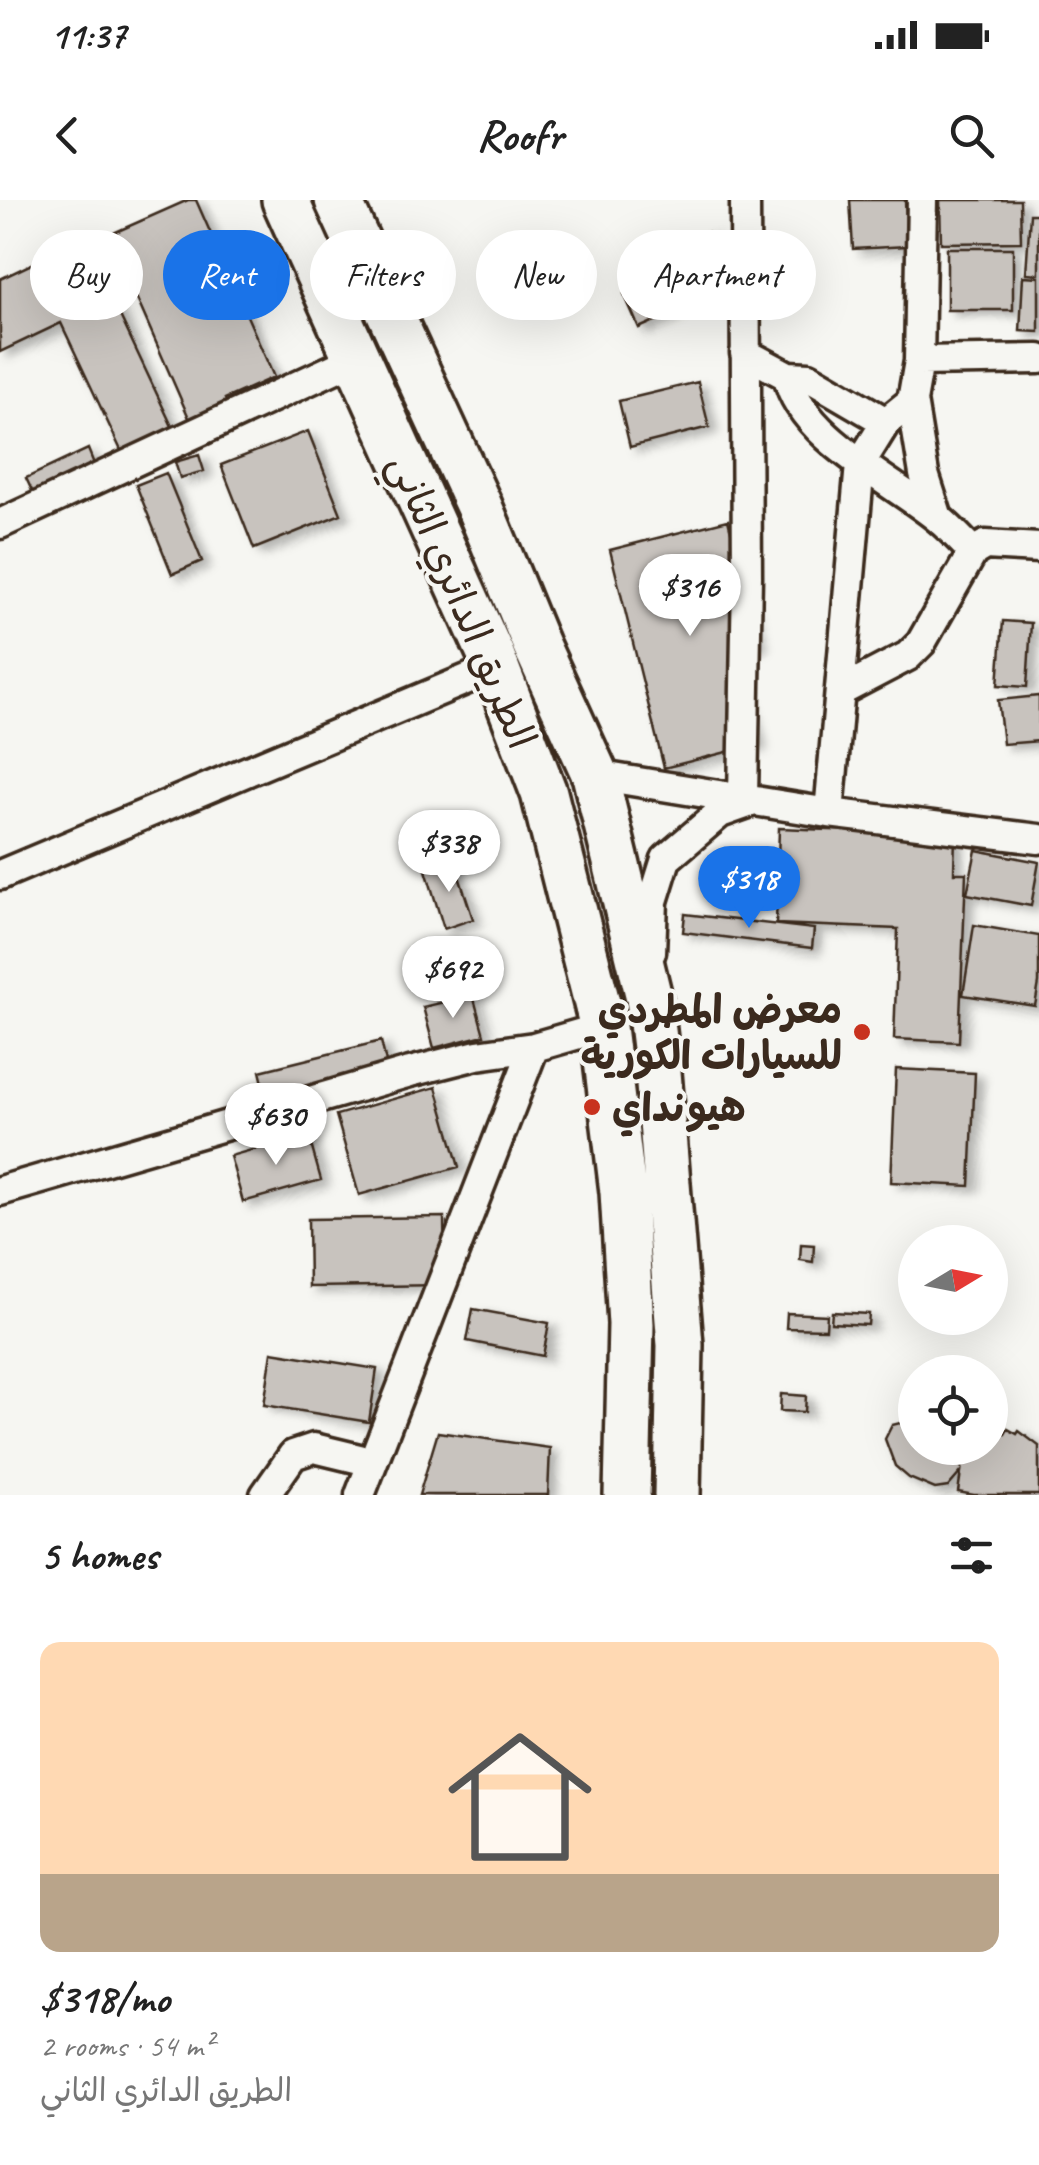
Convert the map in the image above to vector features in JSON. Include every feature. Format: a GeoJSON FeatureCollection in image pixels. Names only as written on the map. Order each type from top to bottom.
{"type":"FeatureCollection","features":[{"type":"Feature","properties":{"kind":"highway","name":"الطريق الدائري الثاني"},"geometry":{"type":"LineString","coordinates":[[285,200],[496,668],[544,793],[603,1027],[624,1192],[631,1324],[626,1495]]}},
{"type":"Feature","properties":{"kind":"highway","name":"الطريق الدائري الثاني"},"geometry":{"type":"LineString","coordinates":[[338,200],[478,504],[595,775],[649,998],[658,1072],[680,1345],[676,1495]]}},
{"type":"Feature","properties":{"kind":"street"},"geometry":{"type":"LineString","coordinates":[[745,200],[750,799]]}},
{"type":"Feature","properties":{"kind":"street"},"geometry":{"type":"LineString","coordinates":[[922,200],[919,360],[912,401],[924,474],[938,518]]}},
{"type":"Feature","properties":{"kind":"street"},"geometry":{"type":"LineString","coordinates":[[745,353],[788,376],[809,377],[886,422]]}},
{"type":"Feature","properties":{"kind":"street"},"geometry":{"type":"LineString","coordinates":[[0,524],[358,358]]}},
{"type":"Feature","properties":{"kind":"street"},"geometry":{"type":"LineString","coordinates":[[919,360],[1039,360]]}},
{"type":"Feature","properties":{"kind":"street"},"geometry":{"type":"LineString","coordinates":[[788,376],[795,398],[809,418],[860,464],[938,518],[973,552]]}},
{"type":"Feature","properties":{"kind":"street"},"geometry":{"type":"LineString","coordinates":[[829,812],[860,464],[886,422],[912,401]]}},
{"type":"Feature","properties":{"kind":"street"},"geometry":{"type":"LineString","coordinates":[[841,691],[908,656],[921,643],[973,552],[985,546],[1039,548]]}},
{"type":"Feature","properties":{"kind":"street"},"geometry":{"type":"LineString","coordinates":[[0,874],[496,668]]}},
{"type":"Feature","properties":{"kind":"street"},"geometry":{"type":"LineString","coordinates":[[595,775],[1039,840]]}},
{"type":"Feature","properties":{"kind":"street"},"geometry":{"type":"LineString","coordinates":[[649,998],[653,901],[666,859],[720,813],[750,799]]}},
{"type":"Feature","properties":{"kind":"street"},"geometry":{"type":"LineString","coordinates":[[0,1191],[410,1072],[477,1055],[534,1047],[603,1027]]}},
{"type":"Feature","properties":{"kind":"street"},"geometry":{"type":"LineString","coordinates":[[360,1495],[534,1047]]}},
{"type":"Feature","properties":{"kind":"street"},"geometry":{"type":"LineString","coordinates":[[265,1495],[293,1455],[314,1448],[372,1462]]}},
{"type":"Feature","properties":{"kind":"building"},"geometry":{"type":"Polygon","coordinates":[[[196,200],[209,230],[163,230],[163,320],[249,320],[274,377],[225,399],[230,410],[193,427],[143,313],[143,230],[120,230],[196,200]]]}},
{"type":"Feature","properties":{"kind":"building"},"geometry":{"type":"Polygon","coordinates":[[[850,200],[905,200],[907,246],[853,249],[850,200]]]}},
{"type":"Feature","properties":{"kind":"building"},"geometry":{"type":"Polygon","coordinates":[[[940,200],[1020,200],[1021,242],[941,243],[940,200]]]}},
{"type":"Feature","properties":{"kind":"building"},"geometry":{"type":"Polygon","coordinates":[[[1030,214],[1039,214],[1039,274],[1026,273],[1030,214]]]}},
{"type":"Feature","properties":{"kind":"building"},"geometry":{"type":"Polygon","coordinates":[[[947,248],[1013,248],[1013,310],[947,310],[947,248]]]}},
{"type":"Feature","properties":{"kind":"building"},"geometry":{"type":"Polygon","coordinates":[[[30,265],[30,320],[122,320],[177,437],[126,461],[61,323],[0,352],[0,279],[30,265]]]}},
{"type":"Feature","properties":{"kind":"building"},"geometry":{"type":"Polygon","coordinates":[[[1023,276],[1039,277],[1039,332],[1020,331],[1023,276]]]}},
{"type":"Feature","properties":{"kind":"building"},"geometry":{"type":"Polygon","coordinates":[[[635,320],[657,320],[639,328],[635,320]]]}},
{"type":"Feature","properties":{"kind":"building"},"geometry":{"type":"Polygon","coordinates":[[[698,382],[709,427],[630,447],[619,401],[698,382]]]}},
{"type":"Feature","properties":{"kind":"building"},"geometry":{"type":"Polygon","coordinates":[[[308,431],[341,514],[254,549],[221,465],[308,431]]]}},
{"type":"Feature","properties":{"kind":"building"},"geometry":{"type":"Polygon","coordinates":[[[88,449],[96,469],[35,497],[26,478],[88,449]]]}},
{"type":"Feature","properties":{"kind":"building"},"geometry":{"type":"Polygon","coordinates":[[[199,455],[204,471],[180,478],[175,462],[199,455]]]}},
{"type":"Feature","properties":{"kind":"building"},"geometry":{"type":"Polygon","coordinates":[[[166,473],[202,561],[172,574],[136,485],[166,473]]]}},
{"type":"Feature","properties":{"kind":"building"},"geometry":{"type":"Polygon","coordinates":[[[728,520],[759,645],[735,652],[758,744],[664,768],[610,550],[728,520]]]}},
{"type":"Feature","properties":{"kind":"building"},"geometry":{"type":"Polygon","coordinates":[[[1003,621],[1031,623],[1027,687],[998,685],[1003,621]]]}},
{"type":"Feature","properties":{"kind":"building"},"geometry":{"type":"Polygon","coordinates":[[[1039,696],[1039,741],[1003,744],[998,700],[1039,696]]]}},
{"type":"Feature","properties":{"kind":"building"},"geometry":{"type":"Polygon","coordinates":[[[779,828],[955,835],[954,873],[966,873],[959,1042],[894,1039],[898,929],[776,924],[779,828]]]}},
{"type":"Feature","properties":{"kind":"building"},"geometry":{"type":"Polygon","coordinates":[[[976,850],[1039,862],[1031,906],[967,894],[976,850]]]}},
{"type":"Feature","properties":{"kind":"building"},"geometry":{"type":"Polygon","coordinates":[[[454,861],[473,919],[444,929],[426,870],[454,861]]]}},
{"type":"Feature","properties":{"kind":"building"},"geometry":{"type":"Polygon","coordinates":[[[685,914],[814,929],[812,948],[683,932],[685,914]]]}},
{"type":"Feature","properties":{"kind":"building"},"geometry":{"type":"Polygon","coordinates":[[[974,925],[1039,936],[1035,1006],[963,995],[974,925]]]}},
{"type":"Feature","properties":{"kind":"building"},"geometry":{"type":"Polygon","coordinates":[[[473,995],[484,1035],[434,1048],[423,1007],[473,995]]]}},
{"type":"Feature","properties":{"kind":"building"},"geometry":{"type":"Polygon","coordinates":[[[381,1041],[388,1071],[267,1100],[260,1071],[381,1041]]]}},
{"type":"Feature","properties":{"kind":"building"},"geometry":{"type":"Polygon","coordinates":[[[896,1069],[975,1073],[970,1186],[891,1182],[896,1069]]]}},
{"type":"Feature","properties":{"kind":"building"},"geometry":{"type":"Polygon","coordinates":[[[436,1087],[459,1167],[359,1195],[336,1115],[436,1087]]]}},
{"type":"Feature","properties":{"kind":"building"},"geometry":{"type":"Polygon","coordinates":[[[308,1134],[321,1180],[243,1202],[230,1156],[308,1134]]]}},
{"type":"Feature","properties":{"kind":"building"},"geometry":{"type":"Polygon","coordinates":[[[444,1217],[445,1285],[309,1287],[308,1219],[444,1217]]]}},
{"type":"Feature","properties":{"kind":"building"},"geometry":{"type":"Polygon","coordinates":[[[801,1244],[814,1245],[813,1262],[800,1260],[801,1244]]]}},
{"type":"Feature","properties":{"kind":"building"},"geometry":{"type":"Polygon","coordinates":[[[473,1309],[549,1323],[543,1356],[467,1341],[473,1309]]]}},
{"type":"Feature","properties":{"kind":"building"},"geometry":{"type":"Polygon","coordinates":[[[832,1312],[869,1314],[868,1325],[831,1323],[832,1312]]]}},
{"type":"Feature","properties":{"kind":"building"},"geometry":{"type":"Polygon","coordinates":[[[787,1313],[827,1315],[826,1329],[786,1328],[787,1313]]]}},
{"type":"Feature","properties":{"kind":"building"},"geometry":{"type":"Polygon","coordinates":[[[272,1352],[377,1369],[369,1422],[264,1405],[272,1352]]]}},
{"type":"Feature","properties":{"kind":"building"},"geometry":{"type":"Polygon","coordinates":[[[781,1394],[806,1396],[805,1412],[780,1411],[781,1394]]]}},
{"type":"Feature","properties":{"kind":"building"},"geometry":{"type":"Polygon","coordinates":[[[898,1424],[898,1465],[1008,1465],[1008,1429],[1017,1434],[1019,1431],[1039,1446],[1039,1495],[958,1492],[961,1472],[948,1487],[935,1489],[909,1478],[895,1466],[885,1439],[892,1425],[898,1424]]]}},
{"type":"Feature","properties":{"kind":"building"},"geometry":{"type":"Polygon","coordinates":[[[438,1432],[550,1448],[548,1495],[419,1495],[438,1432]]]}},
{"type":"Feature","properties":{"kind":"place","name":"معرض المطردي للسيارات الكورية"},"geometry":{"type":"Point","coordinates":[862,1032]}},
{"type":"Feature","properties":{"kind":"place","name":"هيونداي"},"geometry":{"type":"Point","coordinates":[592,1107]}}]}
